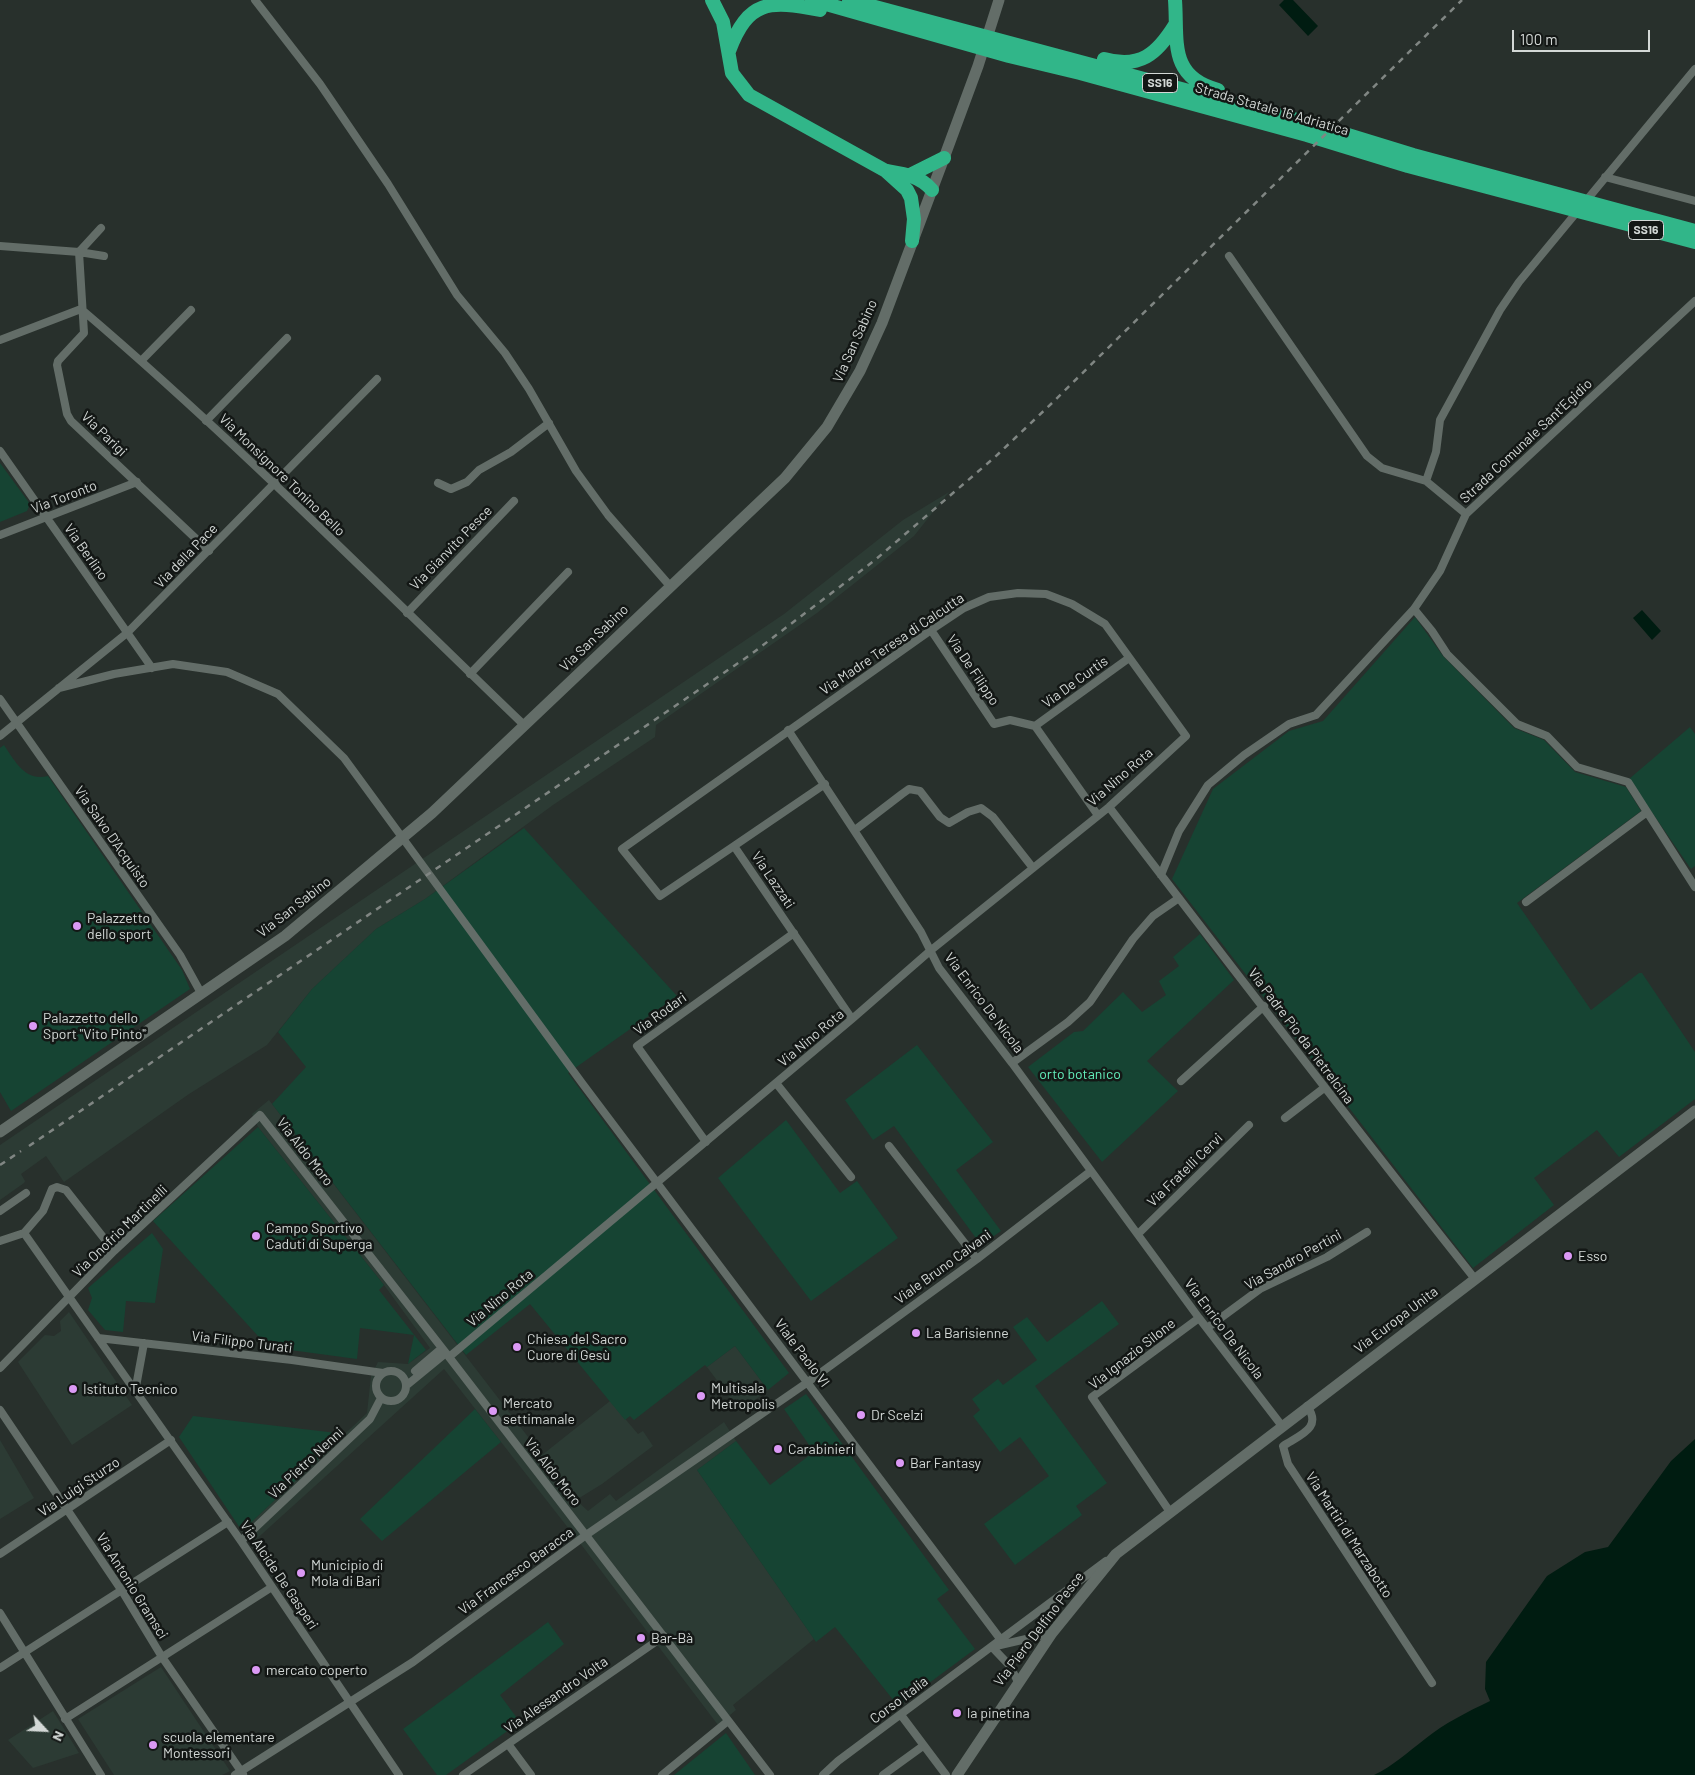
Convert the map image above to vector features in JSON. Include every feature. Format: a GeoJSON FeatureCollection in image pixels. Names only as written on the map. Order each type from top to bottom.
{"type":"FeatureCollection","features":[{"type":"Feature","properties":{"kind":"highway"},"geometry":{"type":"LineString","coordinates":[[712,0],[722,22],[732,73],[749,95],[886,171],[908,190],[916,192],[932,190]]}},
{"type":"Feature","properties":{"kind":"highway","name":"Strada Statale 16 Adriatica"},"geometry":{"type":"LineString","coordinates":[[812,0],[946,34],[1008,41],[1411,161],[1563,202],[1695,242]]}},
{"type":"Feature","properties":{"kind":"highway","name":"Strada Statale 16 Adriatica"},"geometry":{"type":"LineString","coordinates":[[849,0],[1010,56],[1309,130]]}},
{"type":"Feature","properties":{"kind":"highway"},"geometry":{"type":"LineString","coordinates":[[1175,0],[1178,56],[1190,76],[1198,83],[1210,88],[1284,108],[1309,130]]}},
{"type":"Feature","properties":{"kind":"highway"},"geometry":{"type":"LineString","coordinates":[[728,52],[738,26],[747,16],[757,8],[780,1],[912,35],[946,34]]}},
{"type":"Feature","properties":{"kind":"highway"},"geometry":{"type":"LineString","coordinates":[[1008,41],[1043,42],[1111,61],[1126,63],[1141,60],[1154,53],[1175,25]]}},
{"type":"Feature","properties":{"kind":"highway"},"geometry":{"type":"LineString","coordinates":[[910,175],[944,158]]}},
{"type":"Feature","properties":{"kind":"highway"},"geometry":{"type":"LineString","coordinates":[[886,171],[910,175],[925,182],[932,190]]}},
{"type":"Feature","properties":{"kind":"highway"},"geometry":{"type":"LineString","coordinates":[[908,190],[913,205],[912,242]]}},
{"type":"Feature","properties":{"kind":"highway","name":"Strada Statale 16 Adriatica"},"geometry":{"type":"LineString","coordinates":[[1598,212],[1695,231]]}},
{"type":"Feature","properties":{"kind":"street"},"geometry":{"type":"LineString","coordinates":[[255,0],[320,84],[388,184],[457,295],[505,353],[549,423],[576,471],[603,507],[670,586]]}},
{"type":"Feature","properties":{"kind":"street","name":"Via San Sabino"},"geometry":{"type":"LineString","coordinates":[[0,1132],[285,936],[390,850],[432,813],[785,478],[827,427],[860,371],[882,322],[978,66],[998,0]]}},
{"type":"Feature","properties":{"kind":"street"},"geometry":{"type":"LineString","coordinates":[[1426,481],[1436,452],[1440,420],[1500,310],[1519,282],[1695,69]]}},
{"type":"Feature","properties":{"kind":"street"},"geometry":{"type":"LineString","coordinates":[[1605,177],[1695,201]]}},
{"type":"Feature","properties":{"kind":"street"},"geometry":{"type":"LineString","coordinates":[[0,340],[81,309],[79,252],[101,228]]}},
{"type":"Feature","properties":{"kind":"street"},"geometry":{"type":"LineString","coordinates":[[0,246],[79,252],[104,256]]}},
{"type":"Feature","properties":{"kind":"street"},"geometry":{"type":"LineString","coordinates":[[1229,256],[1367,456],[1382,468],[1426,481],[1466,514]]}},
{"type":"Feature","properties":{"kind":"street","name":"Strada Comunale Sant'Egidio"},"geometry":{"type":"LineString","coordinates":[[1162,875],[1179,831],[1208,786],[1244,755],[1289,724],[1316,715],[1414,609],[1440,571],[1466,514],[1695,302]]}},
{"type":"Feature","properties":{"kind":"street","name":"Via Monsignore Tonino Bello"},"geometry":{"type":"LineString","coordinates":[[81,309],[142,360],[274,484],[524,725]]}},
{"type":"Feature","properties":{"kind":"street","name":"Via Parigi"},"geometry":{"type":"LineString","coordinates":[[81,309],[84,332],[58,361],[57,366],[67,414],[209,551]]}},
{"type":"Feature","properties":{"kind":"street"},"geometry":{"type":"LineString","coordinates":[[142,360],[191,310]]}},
{"type":"Feature","properties":{"kind":"street"},"geometry":{"type":"LineString","coordinates":[[206,421],[287,338]]}},
{"type":"Feature","properties":{"kind":"street","name":"Via della Pace"},"geometry":{"type":"LineString","coordinates":[[0,736],[127,633],[377,379]]}},
{"type":"Feature","properties":{"kind":"street"},"geometry":{"type":"LineString","coordinates":[[438,483],[451,489],[466,482],[479,470],[511,452],[549,423]]}},
{"type":"Feature","properties":{"kind":"street","name":"Via Berlino"},"geometry":{"type":"LineString","coordinates":[[0,451],[152,668]]}},
{"type":"Feature","properties":{"kind":"street","name":"Via Toronto"},"geometry":{"type":"LineString","coordinates":[[0,535],[137,482]]}},
{"type":"Feature","properties":{"kind":"street","name":"Via Gianvito Pesce"},"geometry":{"type":"LineString","coordinates":[[406,613],[514,501]]}},
{"type":"Feature","properties":{"kind":"street"},"geometry":{"type":"LineString","coordinates":[[470,674],[568,572]]}},
{"type":"Feature","properties":{"kind":"street","name":"Via Madre Teresa di Calcutta"},"geometry":{"type":"LineString","coordinates":[[734,846],[660,896],[622,849],[931,630],[964,608],[989,597],[1018,593],[1046,594],[1072,604],[1105,624],[1186,736]]}},
{"type":"Feature","properties":{"kind":"street"},"geometry":{"type":"LineString","coordinates":[[1414,609],[1432,631],[1447,654],[1517,724],[1547,736],[1577,767],[1628,782],[1695,887]]}},
{"type":"Feature","properties":{"kind":"street","name":"Via De Filippo"},"geometry":{"type":"LineString","coordinates":[[931,630],[994,724],[1010,720],[1035,726]]}},
{"type":"Feature","properties":{"kind":"street","name":"Via De Curtis"},"geometry":{"type":"LineString","coordinates":[[1035,726],[1129,658]]}},
{"type":"Feature","properties":{"kind":"street","name":"Viale Paolo VI"},"geometry":{"type":"LineString","coordinates":[[59,688],[114,674],[173,664],[226,672],[278,694],[344,758],[582,1083],[1001,1640]]}},
{"type":"Feature","properties":{"kind":"street","name":"Via Salvo D'Acquisto"},"geometry":{"type":"LineString","coordinates":[[0,699],[180,955],[201,993]]}},
{"type":"Feature","properties":{"kind":"street"},"geometry":{"type":"LineString","coordinates":[[1035,726],[1098,814]]}},
{"type":"Feature","properties":{"kind":"street","name":"Via Enrico De Nicola"},"geometry":{"type":"LineString","coordinates":[[788,730],[921,932],[939,968],[1012,1063],[1206,1328],[1282,1426]]}},
{"type":"Feature","properties":{"kind":"street","name":"Via Nino Rota"},"geometry":{"type":"LineString","coordinates":[[406,1382],[658,1183],[930,951],[1109,806],[1186,736]]}},
{"type":"Feature","properties":{"kind":"street","name":"Via Lazzati"},"geometry":{"type":"LineString","coordinates":[[825,784],[734,846],[852,1019]]}},
{"type":"Feature","properties":{"kind":"street"},"geometry":{"type":"LineString","coordinates":[[855,830],[910,789],[920,791],[940,817],[949,823],[968,812],[981,808],[993,817],[1033,868]]}},
{"type":"Feature","properties":{"kind":"street","name":"Via Padre Pio da Pietrelcina"},"geometry":{"type":"LineString","coordinates":[[1109,806],[1264,1006],[1324,1088],[1475,1279]]}},
{"type":"Feature","properties":{"kind":"street"},"geometry":{"type":"LineString","coordinates":[[1526,902],[1647,812]]}},
{"type":"Feature","properties":{"kind":"street"},"geometry":{"type":"LineString","coordinates":[[1012,1063],[1068,1022],[1090,1002],[1140,931],[1153,916],[1179,898]]}},
{"type":"Feature","properties":{"kind":"street","name":"Via Rodari"},"geometry":{"type":"LineString","coordinates":[[706,1142],[637,1046],[794,934]]}},
{"type":"Feature","properties":{"kind":"street"},"geometry":{"type":"LineString","coordinates":[[1181,1081],[1264,1006]]}},
{"type":"Feature","properties":{"kind":"street"},"geometry":{"type":"LineString","coordinates":[[776,1083],[851,1177]]}},
{"type":"Feature","properties":{"kind":"street"},"geometry":{"type":"LineString","coordinates":[[1286,1118],[1324,1088]]}},
{"type":"Feature","properties":{"kind":"street","name":"Via Europa Unita"},"geometry":{"type":"LineString","coordinates":[[1116,1554],[1695,1111]]}},
{"type":"Feature","properties":{"kind":"street","name":"Via Onofrio Martinelli"},"geometry":{"type":"LineString","coordinates":[[0,1368],[114,1251],[260,1115]]}},
{"type":"Feature","properties":{"kind":"street","name":"Via Aldo Moro"},"geometry":{"type":"LineString","coordinates":[[260,1115],[446,1352],[770,1775]]}},
{"type":"Feature","properties":{"kind":"street","name":"Via Fratelli Cervi"},"geometry":{"type":"LineString","coordinates":[[1138,1234],[1249,1125]]}},
{"type":"Feature","properties":{"kind":"street"},"geometry":{"type":"LineString","coordinates":[[889,1146],[977,1259]]}},
{"type":"Feature","properties":{"kind":"street","name":"Viale Bruno Calvani"},"geometry":{"type":"LineString","coordinates":[[808,1382],[977,1259],[1091,1171]]}},
{"type":"Feature","properties":{"kind":"street"},"geometry":{"type":"LineString","coordinates":[[0,1241],[24,1232],[43,1211],[52,1189],[57,1187],[66,1190],[114,1251]]}},
{"type":"Feature","properties":{"kind":"street"},"geometry":{"type":"LineString","coordinates":[[0,1211],[26,1193]]}},
{"type":"Feature","properties":{"kind":"street","name":"Via Alcide De Gasperi"},"geometry":{"type":"LineString","coordinates":[[24,1232],[228,1522],[349,1704],[399,1775]]}},
{"type":"Feature","properties":{"kind":"street","name":"Via Sandro Pertini"},"geometry":{"type":"LineString","coordinates":[[1206,1328],[1260,1289],[1327,1257],[1368,1232]]}},
{"type":"Feature","properties":{"kind":"street","name":"Via Ignazio Silone"},"geometry":{"type":"LineString","coordinates":[[1170,1512],[1092,1397],[1199,1318]]}},
{"type":"Feature","properties":{"kind":"street","name":"Via Filippo Turati"},"geometry":{"type":"LineString","coordinates":[[98,1338],[292,1360],[383,1373]]}},
{"type":"Feature","properties":{"kind":"street"},"geometry":{"type":"LineString","coordinates":[[135,1392],[144,1343]]}},
{"type":"Feature","properties":{"kind":"street"},"geometry":{"type":"LineString","coordinates":[[393,1371],[402,1376],[406,1382],[404,1394],[397,1400],[387,1401],[381,1398],[376,1386],[383,1373],[393,1371]]}},
{"type":"Feature","properties":{"kind":"street","name":"Via Francesco Baracca"},"geometry":{"type":"LineString","coordinates":[[240,1774],[413,1662],[586,1535],[808,1382]]}},
{"type":"Feature","properties":{"kind":"street","name":"Via Pietro Nenni"},"geometry":{"type":"LineString","coordinates":[[241,1541],[370,1419],[381,1398]]}},
{"type":"Feature","properties":{"kind":"street","name":"Via Martiri di Marzabotto"},"geometry":{"type":"LineString","coordinates":[[1307,1406],[1314,1416],[1314,1422],[1310,1428],[1283,1446],[1288,1464],[1432,1683]]}},
{"type":"Feature","properties":{"kind":"street","name":"Via Antonio Gramsci"},"geometry":{"type":"LineString","coordinates":[[0,1410],[122,1591],[162,1657],[240,1774]]}},
{"type":"Feature","properties":{"kind":"street","name":"Via Luigi Sturzo"},"geometry":{"type":"LineString","coordinates":[[0,1554],[68,1511],[171,1440]]}},
{"type":"Feature","properties":{"kind":"street"},"geometry":{"type":"LineString","coordinates":[[0,1668],[228,1522]]}},
{"type":"Feature","properties":{"kind":"street","name":"Corso Italia"},"geometry":{"type":"LineString","coordinates":[[822,1775],[838,1761],[1116,1554]]}},
{"type":"Feature","properties":{"kind":"street","name":"Via Piero Delfino Pesce"},"geometry":{"type":"LineString","coordinates":[[957,1775],[1052,1633],[1116,1554]]}},
{"type":"Feature","properties":{"kind":"street"},"geometry":{"type":"LineString","coordinates":[[65,1719],[272,1587]]}},
{"type":"Feature","properties":{"kind":"street"},"geometry":{"type":"LineString","coordinates":[[0,1613],[102,1775]]}},
{"type":"Feature","properties":{"kind":"street","name":"Corso Italia"},"geometry":{"type":"LineString","coordinates":[[992,1647],[1052,1633]]}},
{"type":"Feature","properties":{"kind":"street","name":"Via Alessandro Volta"},"geometry":{"type":"LineString","coordinates":[[463,1775],[664,1636]]}},
{"type":"Feature","properties":{"kind":"street"},"geometry":{"type":"LineString","coordinates":[[992,1647],[1010,1666],[1018,1682]]}},
{"type":"Feature","properties":{"kind":"street"},"geometry":{"type":"LineString","coordinates":[[901,1715],[946,1775]]}},
{"type":"Feature","properties":{"kind":"street"},"geometry":{"type":"LineString","coordinates":[[662,1775],[728,1721]]}},
{"type":"Feature","properties":{"kind":"street"},"geometry":{"type":"LineString","coordinates":[[508,1744],[531,1775]]}},
{"type":"Feature","properties":{"kind":"street"},"geometry":{"type":"LineString","coordinates":[[883,1775],[923,1746]]}},
{"type":"Feature","properties":{"kind":"shaded area"},"geometry":{"type":"Polygon","coordinates":[[[1284,0],[1293,0],[1318,26],[1308,36],[1279,5],[1284,0]]]}},
{"type":"Feature","properties":{"kind":"shaded area"},"geometry":{"type":"Polygon","coordinates":[[[949,492],[914,536],[817,613],[656,725],[655,737],[553,805],[425,899],[376,929],[312,989],[267,1045],[189,1094],[64,1182],[46,1156],[21,1174],[25,1181],[24,1183],[0,1200],[0,1145],[784,614],[903,520],[949,492]]]}},
{"type":"Feature","properties":{"kind":"shaded area"},"geometry":{"type":"Polygon","coordinates":[[[1642,610],[1661,631],[1652,640],[1633,618],[1642,610]]]}},
{"type":"Feature","properties":{"kind":"shaded area"},"geometry":{"type":"Polygon","coordinates":[[[269,1100],[542,1455],[610,1401],[638,1434],[643,1431],[653,1446],[602,1484],[576,1500],[588,1511],[610,1494],[616,1501],[724,1422],[736,1441],[697,1470],[814,1639],[733,1705],[736,1710],[718,1725],[583,1547],[444,1369],[251,1544],[242,1531],[367,1413],[371,1376],[378,1362],[408,1364],[430,1348],[384,1285],[258,1127],[252,1114],[269,1100]]]}},
{"type":"Feature","properties":{"kind":"shaded area"},"geometry":{"type":"Polygon","coordinates":[[[69,1312],[132,1405],[72,1445],[18,1362],[45,1335],[54,1336],[61,1331],[60,1321],[69,1312]]]}},
{"type":"Feature","properties":{"kind":"shaded area"},"geometry":{"type":"Polygon","coordinates":[[[735,1346],[768,1390],[740,1411],[707,1367],[735,1346]]]}},
{"type":"Feature","properties":{"kind":"shaded area"},"geometry":{"type":"Polygon","coordinates":[[[1695,1439],[1695,1775],[1374,1775],[1394,1763],[1440,1728],[1490,1701],[1485,1689],[1486,1662],[1547,1576],[1585,1552],[1608,1547],[1671,1461],[1695,1439]]]}},
{"type":"Feature","properties":{"kind":"shaded area"},"geometry":{"type":"Polygon","coordinates":[[[0,1440],[34,1498],[0,1519],[0,1440]]]}},
{"type":"Feature","properties":{"kind":"shaded area","name":"scuola elementare Montessori"},"geometry":{"type":"Polygon","coordinates":[[[161,1667],[230,1771],[222,1775],[114,1775],[78,1719],[161,1667]]]}},
{"type":"Feature","properties":{"kind":"shaded area"},"geometry":{"type":"Polygon","coordinates":[[[53,1711],[79,1753],[33,1768],[8,1740],[53,1711]]]}},
{"type":"Feature","properties":{"kind":"green space"},"geometry":{"type":"Polygon","coordinates":[[[0,463],[30,504],[27,511],[0,522],[0,463]]]}},
{"type":"Feature","properties":{"kind":"green space"},"geometry":{"type":"Polygon","coordinates":[[[1415,617],[1443,656],[1514,728],[1544,740],[1575,772],[1626,787],[1641,811],[1517,903],[1591,1010],[1639,973],[1642,973],[1695,1052],[1695,1099],[1619,1157],[1597,1130],[1534,1178],[1554,1205],[1473,1268],[1172,879],[1213,789],[1289,731],[1323,721],[1415,617]]]}},
{"type":"Feature","properties":{"kind":"green space"},"geometry":{"type":"Polygon","coordinates":[[[1690,727],[1695,734],[1695,866],[1691,869],[1629,779],[1690,727]]]}},
{"type":"Feature","properties":{"kind":"green space","name":"Palazzetto dello sport"},"geometry":{"type":"Polygon","coordinates":[[[4,745],[27,773],[40,777],[48,776],[182,970],[190,989],[11,1111],[0,1092],[0,748],[4,745]]]}},
{"type":"Feature","properties":{"kind":"green space"},"geometry":{"type":"Polygon","coordinates":[[[524,828],[677,996],[568,1073],[789,1373],[768,1390],[735,1346],[707,1367],[705,1365],[634,1420],[630,1416],[625,1420],[530,1304],[466,1355],[272,1104],[306,1067],[278,1032],[312,989],[376,929],[425,899],[524,828]]]}},
{"type":"Feature","properties":{"kind":"green space","name":"orto botanico"},"geometry":{"type":"Polygon","coordinates":[[[1200,934],[1234,980],[1147,1061],[1178,1091],[1102,1162],[1028,1067],[1074,1032],[1083,1031],[1123,992],[1142,1012],[1166,995],[1159,981],[1179,966],[1173,957],[1200,934]]]}},
{"type":"Feature","properties":{"kind":"green space"},"geometry":{"type":"Polygon","coordinates":[[[917,1045],[993,1142],[956,1170],[1001,1231],[981,1245],[894,1126],[873,1140],[845,1100],[917,1045]]]}},
{"type":"Feature","properties":{"kind":"green space"},"geometry":{"type":"Polygon","coordinates":[[[786,1120],[840,1193],[857,1181],[898,1238],[811,1301],[718,1178],[786,1120]]]}},
{"type":"Feature","properties":{"kind":"green space","name":"Campo Sportivo Caduti di Superga"},"geometry":{"type":"Polygon","coordinates":[[[258,1127],[384,1285],[379,1290],[426,1350],[408,1364],[414,1335],[360,1328],[357,1359],[268,1347],[153,1221],[258,1127]]]}},
{"type":"Feature","properties":{"kind":"green space"},"geometry":{"type":"Polygon","coordinates":[[[152,1233],[163,1249],[155,1303],[126,1301],[123,1332],[105,1330],[88,1310],[92,1298],[88,1288],[152,1233]]]}},
{"type":"Feature","properties":{"kind":"green space"},"geometry":{"type":"Polygon","coordinates":[[[1102,1301],[1119,1324],[1035,1386],[1107,1483],[1076,1506],[1082,1515],[1015,1565],[984,1524],[1049,1476],[1020,1437],[1000,1452],[973,1416],[980,1410],[972,1399],[998,1379],[1003,1385],[1037,1360],[1013,1327],[1027,1317],[1047,1342],[1102,1301]]]}},
{"type":"Feature","properties":{"kind":"green space"},"geometry":{"type":"Polygon","coordinates":[[[806,1394],[949,1590],[937,1599],[975,1649],[898,1706],[835,1627],[816,1642],[697,1470],[736,1441],[770,1485],[814,1452],[784,1409],[806,1394]]]}},
{"type":"Feature","properties":{"kind":"green space"},"geometry":{"type":"Polygon","coordinates":[[[475,1409],[501,1442],[382,1541],[360,1519],[475,1409]]]}},
{"type":"Feature","properties":{"kind":"green space"},"geometry":{"type":"Polygon","coordinates":[[[193,1416],[345,1434],[242,1531],[179,1437],[193,1416]]]}},
{"type":"Feature","properties":{"kind":"green space"},"geometry":{"type":"Polygon","coordinates":[[[548,1622],[564,1644],[500,1695],[520,1722],[446,1775],[437,1775],[403,1729],[548,1622]]]}},
{"type":"Feature","properties":{"kind":"green space"},"geometry":{"type":"Polygon","coordinates":[[[726,1733],[755,1775],[674,1775],[726,1733]]]}},
{"type":"Feature","properties":{"kind":"railway"},"geometry":{"type":"LineString","coordinates":[[29,1146],[750,655],[875,560],[995,457],[1051,404],[1462,0]]}},
{"type":"Feature","properties":{"kind":"railway"},"geometry":{"type":"LineString","coordinates":[[0,1165],[21,1151]]}},
{"type":"Feature","properties":{"kind":"place","name":"Palazzetto dello sport"},"geometry":{"type":"Point","coordinates":[77,926]}},
{"type":"Feature","properties":{"kind":"place","name":"Palazzetto dello Sport \"Vito Pinto\""},"geometry":{"type":"Point","coordinates":[33,1026]}},
{"type":"Feature","properties":{"kind":"place","name":"Campo Sportivo Caduti di Superga"},"geometry":{"type":"Point","coordinates":[256,1236]}},
{"type":"Feature","properties":{"kind":"place","name":"Esso"},"geometry":{"type":"Point","coordinates":[1568,1256]}},
{"type":"Feature","properties":{"kind":"place","name":"La Barisienne"},"geometry":{"type":"Point","coordinates":[916,1333]}},
{"type":"Feature","properties":{"kind":"place","name":"Chiesa del Sacro Cuore di Gesù"},"geometry":{"type":"Point","coordinates":[517,1347]}},
{"type":"Feature","properties":{"kind":"place","name":"Istituto Tecnico"},"geometry":{"type":"Point","coordinates":[73,1389]}},
{"type":"Feature","properties":{"kind":"place","name":"Multisala Metropolis"},"geometry":{"type":"Point","coordinates":[701,1396]}},
{"type":"Feature","properties":{"kind":"place","name":"Mercato settimanale"},"geometry":{"type":"Point","coordinates":[493,1411]}},
{"type":"Feature","properties":{"kind":"place","name":"Dr Scelzi"},"geometry":{"type":"Point","coordinates":[861,1415]}},
{"type":"Feature","properties":{"kind":"place","name":"Carabinieri"},"geometry":{"type":"Point","coordinates":[778,1449]}},
{"type":"Feature","properties":{"kind":"place","name":"Bar Fantasy"},"geometry":{"type":"Point","coordinates":[900,1463]}},
{"type":"Feature","properties":{"kind":"place","name":"Municipio di Mola di Bari"},"geometry":{"type":"Point","coordinates":[301,1573]}},
{"type":"Feature","properties":{"kind":"place","name":"Bar-Bà"},"geometry":{"type":"Point","coordinates":[641,1638]}},
{"type":"Feature","properties":{"kind":"place","name":"mercato coperto"},"geometry":{"type":"Point","coordinates":[256,1670]}},
{"type":"Feature","properties":{"kind":"place","name":"la pinetina"},"geometry":{"type":"Point","coordinates":[957,1713]}},
{"type":"Feature","properties":{"kind":"place","name":"scuola elementare Montessori"},"geometry":{"type":"Point","coordinates":[153,1745]}}]}
